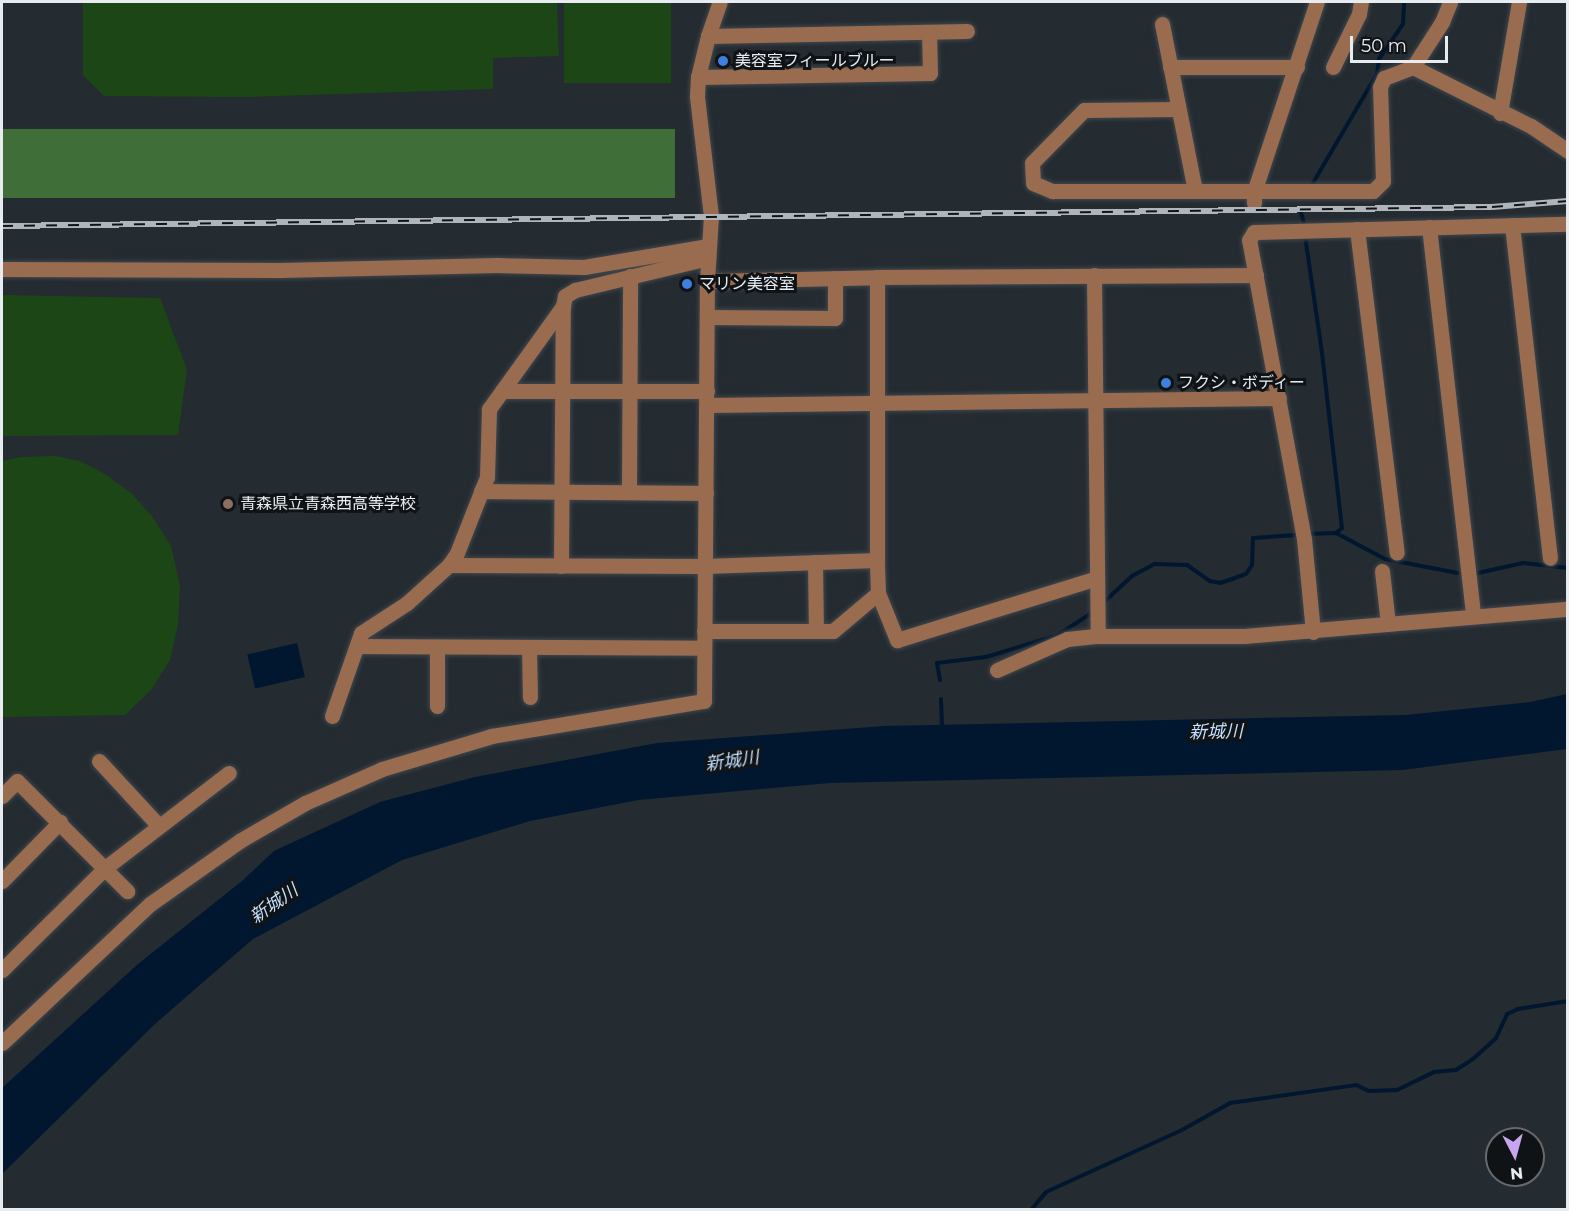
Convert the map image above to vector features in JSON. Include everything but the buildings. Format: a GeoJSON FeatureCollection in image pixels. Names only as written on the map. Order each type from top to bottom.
{"type":"FeatureCollection","features":[{"type":"Feature","properties":{"kind":"street"},"geometry":{"type":"LineString","coordinates":[[2,1043],[150,904],[241,840],[305,802],[382,769],[492,736],[704,701],[707,281],[711,195],[697,96],[698,77],[708,36],[720,2]]}},
{"type":"Feature","properties":{"kind":"street"},"geometry":{"type":"LineString","coordinates":[[1313,632],[1304,539],[1249,240],[1254,232],[1254,202],[1317,2]]}},
{"type":"Feature","properties":{"kind":"street"},"geometry":{"type":"LineString","coordinates":[[1333,67],[1359,14],[1361,2]]}},
{"type":"Feature","properties":{"kind":"street"},"geometry":{"type":"LineString","coordinates":[[1178,109],[1084,110],[1032,163],[1033,183],[1052,191],[1195,191],[1254,202],[1373,191],[1383,181],[1380,87],[1384,78],[1413,68],[1442,22],[1450,2]]}},
{"type":"Feature","properties":{"kind":"street"},"geometry":{"type":"LineString","coordinates":[[1500,112],[1519,2]]}},
{"type":"Feature","properties":{"kind":"street"},"geometry":{"type":"LineString","coordinates":[[1162,24],[1195,191]]}},
{"type":"Feature","properties":{"kind":"street"},"geometry":{"type":"LineString","coordinates":[[708,36],[967,31]]}},
{"type":"Feature","properties":{"kind":"street"},"geometry":{"type":"LineString","coordinates":[[698,77],[930,73],[929,32]]}},
{"type":"Feature","properties":{"kind":"street"},"geometry":{"type":"LineString","coordinates":[[1170,67],[1297,67]]}},
{"type":"Feature","properties":{"kind":"street"},"geometry":{"type":"LineString","coordinates":[[1413,68],[1531,126],[1568,150]]}},
{"type":"Feature","properties":{"kind":"street"},"geometry":{"type":"LineString","coordinates":[[1254,232],[1568,224]]}},
{"type":"Feature","properties":{"kind":"street"},"geometry":{"type":"LineString","coordinates":[[1512,225],[1550,558]]}},
{"type":"Feature","properties":{"kind":"street"},"geometry":{"type":"LineString","coordinates":[[1429,227],[1473,616]]}},
{"type":"Feature","properties":{"kind":"street"},"geometry":{"type":"LineString","coordinates":[[1357,229],[1397,553]]}},
{"type":"Feature","properties":{"kind":"street"},"geometry":{"type":"LineString","coordinates":[[2,269],[280,270],[497,265],[584,267],[708,252]]}},
{"type":"Feature","properties":{"kind":"street"},"geometry":{"type":"LineString","coordinates":[[561,567],[563,306],[565,296],[575,290],[708,252]]}},
{"type":"Feature","properties":{"kind":"street"},"geometry":{"type":"LineString","coordinates":[[707,281],[1094,275],[1256,276]]}},
{"type":"Feature","properties":{"kind":"street"},"geometry":{"type":"LineString","coordinates":[[1094,275],[1098,636]]}},
{"type":"Feature","properties":{"kind":"street"},"geometry":{"type":"LineString","coordinates":[[629,491],[630,276]]}},
{"type":"Feature","properties":{"kind":"street"},"geometry":{"type":"LineString","coordinates":[[877,277],[878,593],[897,640],[1097,578]]}},
{"type":"Feature","properties":{"kind":"street"},"geometry":{"type":"LineString","coordinates":[[707,317],[835,318],[835,278]]}},
{"type":"Feature","properties":{"kind":"street"},"geometry":{"type":"LineString","coordinates":[[332,716],[361,633],[407,603],[449,565],[457,553],[487,477],[489,409],[563,306]]}},
{"type":"Feature","properties":{"kind":"street"},"geometry":{"type":"LineString","coordinates":[[502,391],[629,391],[707,398],[876,402],[1279,398]]}},
{"type":"Feature","properties":{"kind":"street"},"geometry":{"type":"LineString","coordinates":[[481,491],[706,493]]}},
{"type":"Feature","properties":{"kind":"street"},"geometry":{"type":"LineString","coordinates":[[449,565],[705,566],[877,560]]}},
{"type":"Feature","properties":{"kind":"street"},"geometry":{"type":"LineString","coordinates":[[815,562],[816,631]]}},
{"type":"Feature","properties":{"kind":"street"},"geometry":{"type":"LineString","coordinates":[[1382,571],[1388,624]]}},
{"type":"Feature","properties":{"kind":"street"},"geometry":{"type":"LineString","coordinates":[[704,631],[833,631],[878,593]]}},
{"type":"Feature","properties":{"kind":"street"},"geometry":{"type":"LineString","coordinates":[[997,670],[1066,639],[1098,636],[1232,636],[1313,632],[1568,609]]}},
{"type":"Feature","properties":{"kind":"street"},"geometry":{"type":"LineString","coordinates":[[357,646],[704,648]]}},
{"type":"Feature","properties":{"kind":"street"},"geometry":{"type":"LineString","coordinates":[[437,647],[437,706]]}},
{"type":"Feature","properties":{"kind":"street"},"geometry":{"type":"LineString","coordinates":[[529,647],[530,697]]}},
{"type":"Feature","properties":{"kind":"street"},"geometry":{"type":"LineString","coordinates":[[99,761],[159,826]]}},
{"type":"Feature","properties":{"kind":"street"},"geometry":{"type":"LineString","coordinates":[[2,970],[105,868],[229,773]]}},
{"type":"Feature","properties":{"kind":"street"},"geometry":{"type":"LineString","coordinates":[[2,796],[17,781],[127,891]]}},
{"type":"Feature","properties":{"kind":"street"},"geometry":{"type":"LineString","coordinates":[[2,881],[60,822]]}},
{"type":"Feature","properties":{"kind":"green space"},"geometry":{"type":"Polygon","coordinates":[[[83,2],[557,2],[559,56],[493,58],[493,89],[246,97],[104,96],[83,75],[83,2]]]}},
{"type":"Feature","properties":{"kind":"green space"},"geometry":{"type":"Polygon","coordinates":[[[564,2],[671,2],[671,83],[564,83],[564,2]]]}},
{"type":"Feature","properties":{"kind":"green space"},"geometry":{"type":"Polygon","coordinates":[[[2,129],[675,129],[675,198],[2,198],[2,129]]]}},
{"type":"Feature","properties":{"kind":"green space"},"geometry":{"type":"Polygon","coordinates":[[[2,295],[160,298],[187,370],[178,435],[2,436],[2,295]]]}},
{"type":"Feature","properties":{"kind":"green space"},"geometry":{"type":"Polygon","coordinates":[[[55,456],[80,461],[105,474],[131,493],[152,516],[171,546],[180,586],[178,625],[170,660],[151,690],[125,715],[2,717],[2,461],[21,457],[55,456]]]}},
{"type":"Feature","properties":{"kind":"water"},"geometry":{"type":"Polygon","coordinates":[[[297,643],[305,677],[255,689],[247,654],[297,643]]]}},
{"type":"Feature","properties":{"kind":"water","name":"新城川"},"geometry":{"type":"Polygon","coordinates":[[[1567,694],[1567,749],[1402,770],[830,783],[638,800],[530,821],[402,860],[253,939],[156,1023],[2,1174],[2,1088],[138,964],[242,881],[274,851],[380,802],[475,777],[657,743],[884,726],[1406,715],[1530,702],[1567,694]]]}},
{"type":"Feature","properties":{"kind":"waterway"},"geometry":{"type":"LineString","coordinates":[[1313,183],[1377,74],[1379,59],[1403,24],[1404,2]]}},
{"type":"Feature","properties":{"kind":"waterway"},"geometry":{"type":"LineString","coordinates":[[1301,213],[1304,223]]}},
{"type":"Feature","properties":{"kind":"waterway"},"geometry":{"type":"LineString","coordinates":[[1305,236],[1322,353],[1342,528],[1336,533],[1312,534]]}},
{"type":"Feature","properties":{"kind":"waterway"},"geometry":{"type":"LineString","coordinates":[[1336,533],[1385,559],[1458,573]]}},
{"type":"Feature","properties":{"kind":"waterway"},"geometry":{"type":"LineString","coordinates":[[1103,603],[1132,576],[1155,564],[1187,565],[1210,581],[1220,583],[1232,579],[1246,574],[1252,565],[1253,538],[1296,535]]}},
{"type":"Feature","properties":{"kind":"waterway"},"geometry":{"type":"LineString","coordinates":[[1478,573],[1523,563],[1568,568]]}},
{"type":"Feature","properties":{"kind":"waterway"},"geometry":{"type":"LineString","coordinates":[[940,680],[937,663],[986,657],[1058,635],[1093,612]]}},
{"type":"Feature","properties":{"kind":"waterway"},"geometry":{"type":"LineString","coordinates":[[941,699],[942,729]]}},
{"type":"Feature","properties":{"kind":"waterway"},"geometry":{"type":"LineString","coordinates":[[1031,1210],[1046,1192],[1180,1131],[1230,1103],[1356,1085],[1369,1091],[1397,1090],[1434,1072],[1456,1070],[1473,1059],[1496,1038],[1507,1014],[1518,1009],[1568,1001]]}},
{"type":"Feature","properties":{"kind":"railway"},"geometry":{"type":"LineString","coordinates":[[2,226],[1492,207],[1568,201]]}},
{"type":"Feature","properties":{"kind":"place","name":"美容室フィールブルー"},"geometry":{"type":"Point","coordinates":[723,61]}},
{"type":"Feature","properties":{"kind":"place","name":"マリン美容室"},"geometry":{"type":"Point","coordinates":[687,284]}},
{"type":"Feature","properties":{"kind":"place","name":"フクシ・ボディー"},"geometry":{"type":"Point","coordinates":[1166,383]}},
{"type":"Feature","properties":{"kind":"place","name":"青森県立青森西高等学校"},"geometry":{"type":"Point","coordinates":[228,504]}}]}
